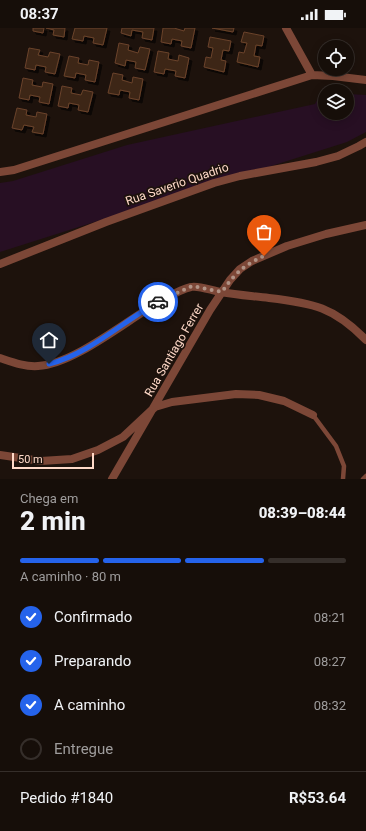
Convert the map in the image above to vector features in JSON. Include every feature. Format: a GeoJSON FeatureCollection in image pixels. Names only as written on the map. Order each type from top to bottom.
{"type":"FeatureCollection","features":[{"type":"Feature","properties":{"kind":"street"},"geometry":{"type":"LineString","coordinates":[[286,28],[312,75]]}},
{"type":"Feature","properties":{"kind":"street"},"geometry":{"type":"LineString","coordinates":[[0,172],[14,170],[312,75],[366,80]]}},
{"type":"Feature","properties":{"kind":"street","name":"Rua Saverio Quadrio"},"geometry":{"type":"LineString","coordinates":[[0,264],[208,185],[240,176],[316,162],[338,156],[366,142]]}},
{"type":"Feature","properties":{"kind":"street","name":"Rua Santiago Ferrer"},"geometry":{"type":"LineString","coordinates":[[112,479],[210,310],[230,280],[240,269],[252,261],[287,246],[326,234],[366,225]]}},
{"type":"Feature","properties":{"kind":"street"},"geometry":{"type":"LineString","coordinates":[[0,358],[16,363],[38,366],[59,361],[79,352],[152,306],[192,286],[222,292],[289,300],[316,305],[335,314],[352,326],[366,340]]}},
{"type":"Feature","properties":{"kind":"street"},"geometry":{"type":"LineString","coordinates":[[0,455],[41,461],[72,459],[98,450],[123,437],[154,407],[172,402],[236,394],[259,395],[284,401],[314,415]]}},
{"type":"Feature","properties":{"kind":"lane"},"geometry":{"type":"LineString","coordinates":[[314,415],[336,446],[344,466],[343,479]]}},
{"type":"Feature","properties":{"kind":"lane"},"geometry":{"type":"LineString","coordinates":[[363,479],[366,476]]}},
{"type":"Feature","properties":{"kind":"shaded area"},"geometry":{"type":"Polygon","coordinates":[[[354,94],[366,95],[366,132],[347,142],[0,252],[0,183],[13,181],[127,145],[315,104],[318,98],[318,120],[354,120],[354,94]]]}},
{"type":"Feature","properties":{"kind":"building"},"geometry":{"type":"Polygon","coordinates":[[[33,28],[44,28],[43,33],[33,31],[33,28]]]}},
{"type":"Feature","properties":{"kind":"building"},"geometry":{"type":"Polygon","coordinates":[[[46,28],[65,28],[64,37],[53,35],[54,30],[46,28]]]}},
{"type":"Feature","properties":{"kind":"building"},"geometry":{"type":"Polygon","coordinates":[[[75,28],[107,28],[103,45],[93,43],[94,38],[84,36],[83,41],[72,39],[75,28]]]}},
{"type":"Feature","properties":{"kind":"building"},"geometry":{"type":"Polygon","coordinates":[[[122,28],[154,28],[152,40],[142,38],[143,32],[132,30],[131,36],[121,33],[122,28]]]}},
{"type":"Feature","properties":{"kind":"building"},"geometry":{"type":"Polygon","coordinates":[[[163,28],[174,28],[184,31],[185,28],[195,28],[191,48],[181,46],[182,41],[172,39],[171,44],[161,42],[163,28]]]}},
{"type":"Feature","properties":{"kind":"building"},"geometry":{"type":"Polygon","coordinates":[[[212,28],[234,28],[233,32],[212,28]]]}},
{"type":"Feature","properties":{"kind":"building"},"geometry":{"type":"Polygon","coordinates":[[[244,32],[264,36],[262,46],[256,45],[254,56],[260,57],[258,67],[237,62],[239,52],[244,53],[247,43],[241,42],[244,32]]]}},
{"type":"Feature","properties":{"kind":"building"},"geometry":{"type":"Polygon","coordinates":[[[210,37],[231,41],[229,51],[223,50],[221,60],[226,61],[224,72],[204,67],[206,57],[211,58],[213,48],[208,47],[210,37]]]}},
{"type":"Feature","properties":{"kind":"building"},"geometry":{"type":"Polygon","coordinates":[[[119,43],[129,45],[128,50],[138,53],[140,47],[150,49],[145,70],[135,68],[136,62],[126,60],[125,66],[115,63],[119,43]]]}},
{"type":"Feature","properties":{"kind":"building"},"geometry":{"type":"Polygon","coordinates":[[[29,48],[40,50],[38,55],[48,57],[50,52],[60,54],[55,74],[45,72],[46,67],[36,65],[35,70],[25,68],[29,48]]]}},
{"type":"Feature","properties":{"kind":"building"},"geometry":{"type":"Polygon","coordinates":[[[158,51],[169,53],[168,59],[178,61],[179,55],[189,58],[185,78],[175,76],[176,71],[165,69],[164,74],[154,72],[158,51]]]}},
{"type":"Feature","properties":{"kind":"building"},"geometry":{"type":"Polygon","coordinates":[[[69,56],[79,58],[78,63],[88,65],[89,60],[99,62],[95,82],[85,80],[86,75],[76,73],[75,78],[64,76],[69,56]]]}},
{"type":"Feature","properties":{"kind":"building"},"geometry":{"type":"Polygon","coordinates":[[[113,73],[123,75],[122,80],[132,83],[133,77],[143,79],[139,100],[129,98],[130,92],[120,90],[119,95],[108,93],[113,73]]]}},
{"type":"Feature","properties":{"kind":"building"},"geometry":{"type":"Polygon","coordinates":[[[23,78],[33,80],[32,85],[42,87],[43,82],[53,84],[49,104],[39,102],[40,97],[30,95],[29,100],[19,98],[23,78]]]}},
{"type":"Feature","properties":{"kind":"building"},"geometry":{"type":"Polygon","coordinates":[[[62,86],[72,88],[71,93],[81,95],[83,90],[93,92],[88,112],[78,110],[79,105],[69,103],[68,108],[58,106],[62,86]]]}},
{"type":"Feature","properties":{"kind":"building"},"geometry":{"type":"Polygon","coordinates":[[[17,108],[27,110],[26,115],[36,117],[37,112],[47,114],[43,134],[32,132],[34,127],[24,125],[22,130],[12,128],[17,108]]]}},
{"type":"Feature","properties":{"kind":"way so far"},"geometry":{"type":"LineString","coordinates":[[158,302],[192,286],[222,292],[240,269],[252,261],[264,256]]}},
{"type":"Feature","properties":{"kind":"route"},"geometry":{"type":"LineString","coordinates":[[49,364],[79,352],[158,302]]}}]}
